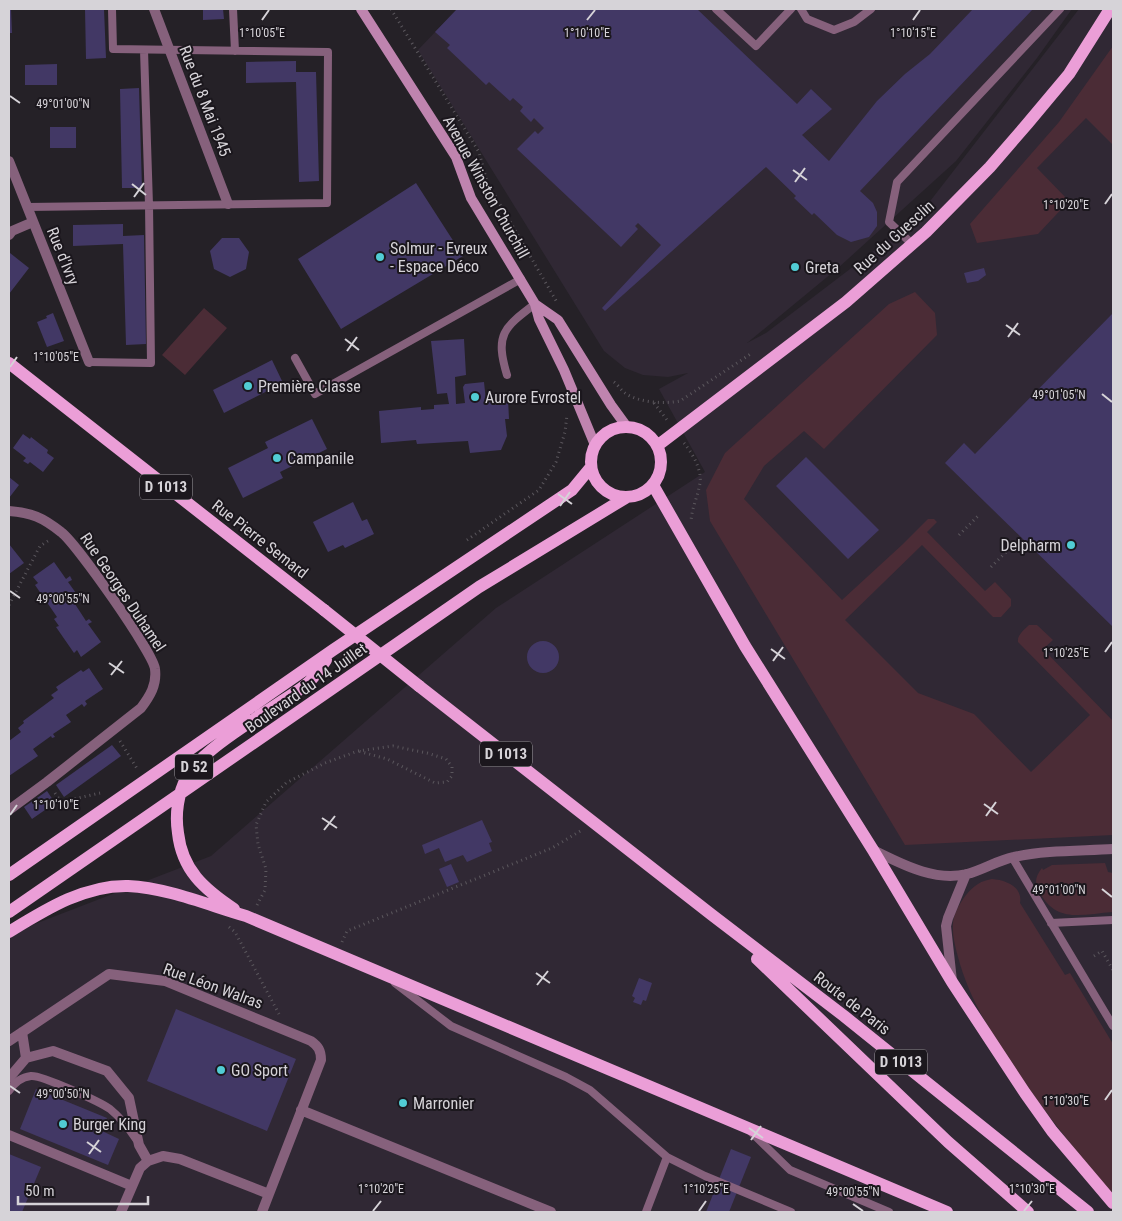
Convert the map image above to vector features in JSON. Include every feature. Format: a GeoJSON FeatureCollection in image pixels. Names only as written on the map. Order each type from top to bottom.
{"type":"FeatureCollection","features":[{"type":"Feature","properties":{"kind":"main road","name":"Avenue Winston Churchill"},"geometry":{"type":"LineString","coordinates":[[361,9],[456,157],[471,198],[535,304],[539,319],[564,370],[596,445]]}},
{"type":"Feature","properties":{"kind":"main road","name":"Rue du Guesclin"},"geometry":{"type":"LineString","coordinates":[[657,446],[846,302],[911,243],[926,232],[990,167],[1069,74],[1110,9]]}},
{"type":"Feature","properties":{"kind":"main road"},"geometry":{"type":"LineString","coordinates":[[535,304],[558,320],[611,405],[627,427]]}},
{"type":"Feature","properties":{"kind":"main road","name":"Rue Pierre Semard"},"geometry":{"type":"LineString","coordinates":[[9,363],[419,686]]}},
{"type":"Feature","properties":{"kind":"main road"},"geometry":{"type":"LineString","coordinates":[[618,428],[636,428],[645,432],[657,446],[661,466],[658,476],[646,492],[637,496],[616,496],[607,492],[594,476],[592,456],[596,445],[609,432],[618,428]]}},
{"type":"Feature","properties":{"kind":"main road","name":"Boulevard du 14 Juillet"},"geometry":{"type":"LineString","coordinates":[[9,875],[334,650],[572,490],[592,467]]}},
{"type":"Feature","properties":{"kind":"main road"},"geometry":{"type":"LineString","coordinates":[[653,484],[745,646],[873,850],[952,982],[1052,1131],[1113,1203]]}},
{"type":"Feature","properties":{"kind":"main road","name":"Boulevard du 14 Juillet"},"geometry":{"type":"LineString","coordinates":[[9,912],[479,587],[626,497]]}},
{"type":"Feature","properties":{"kind":"main road","name":"D 52"},"geometry":{"type":"LineString","coordinates":[[246,916],[204,887],[190,870],[179,846],[176,819],[180,795],[187,777],[195,766],[214,748],[309,682],[334,650]]}},
{"type":"Feature","properties":{"kind":"main road","name":"Route de Paris"},"geometry":{"type":"LineString","coordinates":[[419,686],[844,1016],[1088,1212]]}},
{"type":"Feature","properties":{"kind":"main road"},"geometry":{"type":"LineString","coordinates":[[9,932],[44,910],[75,896],[103,888],[128,886],[179,895],[246,916],[947,1212]]}},
{"type":"Feature","properties":{"kind":"main road","name":"Route de Paris"},"geometry":{"type":"LineString","coordinates":[[712,915],[948,1142],[1028,1212]]}},
{"type":"Feature","properties":{"kind":"street","name":"Rue du 8 Mai 1945"},"geometry":{"type":"LineString","coordinates":[[154,9],[228,204]]}},
{"type":"Feature","properties":{"kind":"street","name":"Rue d'Ivry"},"geometry":{"type":"LineString","coordinates":[[9,163],[89,362]]}},
{"type":"Feature","properties":{"kind":"street"},"geometry":{"type":"LineString","coordinates":[[9,235],[12,231],[33,222]]}},
{"type":"Feature","properties":{"kind":"street","name":"Rue Georges Duhamel"},"geometry":{"type":"LineString","coordinates":[[9,511],[31,514],[62,532],[70,540],[143,643],[156,668],[155,682],[150,696],[141,708],[9,810]]}},
{"type":"Feature","properties":{"kind":"street"},"geometry":{"type":"LineString","coordinates":[[873,850],[916,871],[944,876],[966,874],[1012,857],[1038,853],[1113,849]]}},
{"type":"Feature","properties":{"kind":"street"},"geometry":{"type":"LineString","coordinates":[[952,982],[946,926],[966,874]]}},
{"type":"Feature","properties":{"kind":"street","name":"Rue Léon Walras"},"geometry":{"type":"LineString","coordinates":[[9,1041],[109,974],[165,981],[277,1026],[318,1046],[321,1060],[301,1110]]}},
{"type":"Feature","properties":{"kind":"street"},"geometry":{"type":"LineString","coordinates":[[22,1032],[26,1058]]}},
{"type":"Feature","properties":{"kind":"street"},"geometry":{"type":"LineString","coordinates":[[9,1078],[26,1058],[53,1051],[107,1071],[129,1098],[140,1145],[148,1160]]}},
{"type":"Feature","properties":{"kind":"street"},"geometry":{"type":"LineString","coordinates":[[262,1212],[301,1110],[551,1212]]}},
{"type":"Feature","properties":{"kind":"street"},"geometry":{"type":"LineString","coordinates":[[9,1135],[132,1186]]}},
{"type":"Feature","properties":{"kind":"street"},"geometry":{"type":"LineString","coordinates":[[121,1212],[140,1168],[148,1160],[163,1156],[170,1156],[269,1194]]}},
{"type":"Feature","properties":{"kind":"lane"},"geometry":{"type":"LineString","coordinates":[[27,207],[327,203],[328,52],[113,49],[112,9]]}},
{"type":"Feature","properties":{"kind":"lane"},"geometry":{"type":"LineString","coordinates":[[233,9],[235,51]]}},
{"type":"Feature","properties":{"kind":"lane"},"geometry":{"type":"LineString","coordinates":[[716,9],[756,46],[791,9]]}},
{"type":"Feature","properties":{"kind":"lane"},"geometry":{"type":"LineString","coordinates":[[801,9],[807,19],[834,30],[854,22],[871,9]]}},
{"type":"Feature","properties":{"kind":"lane"},"geometry":{"type":"LineString","coordinates":[[911,243],[889,222],[897,182],[1060,9]]}},
{"type":"Feature","properties":{"kind":"lane"},"geometry":{"type":"LineString","coordinates":[[89,362],[151,363],[150,205],[144,50]]}},
{"type":"Feature","properties":{"kind":"lane"},"geometry":{"type":"LineString","coordinates":[[295,358],[315,394],[521,279]]}},
{"type":"Feature","properties":{"kind":"lane"},"geometry":{"type":"LineString","coordinates":[[507,375],[501,344],[506,328],[535,304]]}},
{"type":"Feature","properties":{"kind":"lane"},"geometry":{"type":"LineString","coordinates":[[1012,857],[1113,1026]]}},
{"type":"Feature","properties":{"kind":"lane"},"geometry":{"type":"LineString","coordinates":[[1051,923],[1113,920]]}},
{"type":"Feature","properties":{"kind":"lane"},"geometry":{"type":"LineString","coordinates":[[383,974],[451,1026],[566,1077],[590,1090],[667,1157],[705,1176],[791,1212]]}},
{"type":"Feature","properties":{"kind":"lane"},"geometry":{"type":"LineString","coordinates":[[9,1091],[22,1079],[33,1076],[47,1080],[92,1099],[108,1108],[122,1119],[140,1145]]}},
{"type":"Feature","properties":{"kind":"lane"},"geometry":{"type":"LineString","coordinates":[[746,1128],[790,1170],[889,1212]]}},
{"type":"Feature","properties":{"kind":"lane"},"geometry":{"type":"LineString","coordinates":[[9,1129],[15,1134],[66,1153],[78,1164]]}},
{"type":"Feature","properties":{"kind":"lane"},"geometry":{"type":"LineString","coordinates":[[646,1212],[667,1157]]}},
{"type":"Feature","properties":{"kind":"path"},"geometry":{"type":"LineString","coordinates":[[390,9],[479,152],[487,182],[561,308]]}},
{"type":"Feature","properties":{"kind":"path"},"geometry":{"type":"LineString","coordinates":[[609,377],[626,394],[654,402],[670,403],[680,400],[757,350]]}},
{"type":"Feature","properties":{"kind":"path"},"geometry":{"type":"LineString","coordinates":[[464,542],[538,490],[556,462],[565,432],[568,411]]}},
{"type":"Feature","properties":{"kind":"path"},"geometry":{"type":"LineString","coordinates":[[689,449],[697,465],[700,481],[692,510],[691,524]]}},
{"type":"Feature","properties":{"kind":"path"},"geometry":{"type":"LineString","coordinates":[[959,535],[979,514]]}},
{"type":"Feature","properties":{"kind":"path"},"geometry":{"type":"LineString","coordinates":[[9,605],[40,546],[62,532]]}},
{"type":"Feature","properties":{"kind":"path"},"geometry":{"type":"LineString","coordinates":[[991,566],[1012,546]]}},
{"type":"Feature","properties":{"kind":"path"},"geometry":{"type":"LineString","coordinates":[[246,916],[256,906],[265,890],[266,869],[258,844],[256,825],[266,802],[286,784],[325,763],[358,751],[393,746],[427,752],[446,759],[452,767],[452,776],[447,782],[435,783],[387,759],[358,751]]}},
{"type":"Feature","properties":{"kind":"path"},"geometry":{"type":"LineString","coordinates":[[126,752],[138,771]]}},
{"type":"Feature","properties":{"kind":"path"},"geometry":{"type":"LineString","coordinates":[[131,776],[147,765]]}},
{"type":"Feature","properties":{"kind":"path"},"geometry":{"type":"LineString","coordinates":[[47,782],[61,802],[104,792]]}},
{"type":"Feature","properties":{"kind":"path"},"geometry":{"type":"LineString","coordinates":[[337,954],[347,931],[552,848],[594,823]]}},
{"type":"Feature","properties":{"kind":"path"},"geometry":{"type":"LineString","coordinates":[[228,926],[235,932],[280,1013],[277,1026]]}},
{"type":"Feature","properties":{"kind":"path"},"geometry":{"type":"LineString","coordinates":[[1094,956],[1102,952],[1112,967]]}},
{"type":"Feature","properties":{"kind":"shaded area"},"geometry":{"type":"Polygon","coordinates":[[[457,9],[1072,9],[1037,58],[956,161],[838,268],[747,343],[766,333],[917,218],[1079,9],[1113,9],[1113,1212],[9,1212],[9,934],[211,856],[496,608],[705,472],[659,389],[688,373],[668,377],[643,375],[625,368],[604,351],[418,50],[457,9]]]}},
{"type":"Feature","properties":{"kind":"shaded area"},"geometry":{"type":"Polygon","coordinates":[[[1113,46],[1113,145],[1086,118],[1037,168],[1069,201],[1038,234],[977,243],[970,224],[1059,122],[1113,46]]]}},
{"type":"Feature","properties":{"kind":"shaded area"},"geometry":{"type":"Polygon","coordinates":[[[915,292],[935,313],[937,335],[824,449],[804,431],[764,466],[744,499],[842,600],[928,519],[934,519],[937,522],[927,532],[985,591],[995,582],[1011,599],[1011,606],[1001,617],[993,617],[922,545],[845,620],[918,693],[974,714],[1031,772],[1090,715],[1018,642],[1020,635],[1029,625],[1037,625],[1053,640],[1043,649],[1113,721],[1113,835],[905,845],[710,521],[706,490],[725,453],[889,304],[915,292]]]}},
{"type":"Feature","properties":{"kind":"shaded area"},"geometry":{"type":"Polygon","coordinates":[[[204,308],[227,328],[185,375],[162,355],[204,308]]]}},
{"type":"Feature","properties":{"kind":"shaded area"},"geometry":{"type":"Polygon","coordinates":[[[1105,863],[1108,872],[1113,873],[1113,912],[1081,915],[1063,913],[1047,903],[1036,883],[1042,868],[1043,870],[1052,865],[1105,863]]]}},
{"type":"Feature","properties":{"kind":"shaded area"},"geometry":{"type":"Polygon","coordinates":[[[992,879],[1012,885],[1019,893],[1020,903],[1065,975],[1070,973],[1113,1044],[1113,1194],[1060,1130],[1008,1059],[979,1010],[964,975],[954,940],[954,918],[961,902],[969,891],[980,883],[992,879]]]}},
{"type":"Feature","properties":{"kind":"building"},"geometry":{"type":"Polygon","coordinates":[[[9,9],[11,9],[12,33],[9,33],[9,9]]]}},
{"type":"Feature","properties":{"kind":"building"},"geometry":{"type":"Polygon","coordinates":[[[85,9],[104,9],[106,58],[86,59],[85,9]]]}},
{"type":"Feature","properties":{"kind":"building"},"geometry":{"type":"Polygon","coordinates":[[[203,9],[223,9],[224,19],[203,20],[203,9]]]}},
{"type":"Feature","properties":{"kind":"building"},"geometry":{"type":"Polygon","coordinates":[[[457,9],[697,9],[797,104],[811,89],[832,109],[802,135],[829,161],[877,101],[905,74],[930,54],[973,9],[1033,9],[860,191],[873,203],[877,212],[877,226],[869,237],[851,242],[837,235],[814,213],[812,215],[794,198],[796,196],[766,167],[605,311],[602,308],[661,245],[638,223],[635,226],[638,229],[621,247],[517,149],[535,131],[538,134],[544,128],[534,118],[531,122],[520,111],[523,107],[513,98],[510,101],[489,82],[486,85],[447,48],[450,45],[435,32],[457,9]]]}},
{"type":"Feature","properties":{"kind":"building"},"geometry":{"type":"Polygon","coordinates":[[[296,61],[296,72],[316,72],[319,181],[299,182],[296,82],[246,83],[246,62],[296,61]]]}},
{"type":"Feature","properties":{"kind":"building"},"geometry":{"type":"Polygon","coordinates":[[[57,64],[57,85],[25,85],[25,65],[57,64]]]}},
{"type":"Feature","properties":{"kind":"building"},"geometry":{"type":"Polygon","coordinates":[[[139,88],[142,188],[122,188],[120,89],[139,88]]]}},
{"type":"Feature","properties":{"kind":"building"},"geometry":{"type":"Polygon","coordinates":[[[50,127],[76,127],[76,148],[50,148],[50,127]]]}},
{"type":"Feature","properties":{"kind":"building","name":"Solmur - Evreux - Espace Déco"},"geometry":{"type":"Polygon","coordinates":[[[416,183],[463,256],[341,329],[298,259],[416,183]]]}},
{"type":"Feature","properties":{"kind":"building"},"geometry":{"type":"Polygon","coordinates":[[[123,224],[123,236],[144,235],[146,344],[126,345],[123,244],[73,246],[73,225],[123,224]]]}},
{"type":"Feature","properties":{"kind":"building"},"geometry":{"type":"Polygon","coordinates":[[[222,238],[239,238],[249,252],[246,269],[230,277],[214,269],[210,251],[222,238]]]}},
{"type":"Feature","properties":{"kind":"building"},"geometry":{"type":"Polygon","coordinates":[[[10,253],[29,268],[9,294],[9,255],[10,253]]]}},
{"type":"Feature","properties":{"kind":"building"},"geometry":{"type":"Polygon","coordinates":[[[984,268],[986,275],[978,281],[967,283],[964,273],[984,268]]]}},
{"type":"Feature","properties":{"kind":"building"},"geometry":{"type":"Polygon","coordinates":[[[53,313],[64,341],[47,347],[37,322],[53,313]]]}},
{"type":"Feature","properties":{"kind":"building","name":"Delpharm"},"geometry":{"type":"Polygon","coordinates":[[[1113,313],[1113,627],[945,463],[964,443],[975,454],[1113,313]]]}},
{"type":"Feature","properties":{"kind":"building","name":"Aurore Evrostel"},"geometry":{"type":"Polygon","coordinates":[[[464,339],[466,375],[455,377],[456,404],[465,403],[463,387],[465,384],[484,382],[486,401],[508,399],[509,419],[505,419],[507,436],[501,450],[470,453],[468,441],[417,444],[416,440],[381,443],[379,411],[421,407],[421,410],[434,409],[434,405],[449,404],[447,393],[437,394],[431,341],[464,339]]]}},
{"type":"Feature","properties":{"kind":"building","name":"Première Classe"},"geometry":{"type":"Polygon","coordinates":[[[272,360],[283,383],[224,413],[213,390],[272,360]]]}},
{"type":"Feature","properties":{"kind":"building","name":"Campanile"},"geometry":{"type":"Polygon","coordinates":[[[312,419],[327,449],[280,472],[283,478],[243,498],[228,468],[268,448],[265,442],[312,419]]]}},
{"type":"Feature","properties":{"kind":"building"},"geometry":{"type":"Polygon","coordinates":[[[23,434],[30,439],[31,437],[48,450],[47,453],[54,458],[43,472],[30,462],[28,464],[23,461],[26,458],[13,448],[23,434]]]}},
{"type":"Feature","properties":{"kind":"building"},"geometry":{"type":"Polygon","coordinates":[[[806,457],[879,530],[848,559],[776,486],[806,457]]]}},
{"type":"Feature","properties":{"kind":"building"},"geometry":{"type":"Polygon","coordinates":[[[9,477],[19,485],[9,498],[9,477]]]}},
{"type":"Feature","properties":{"kind":"building"},"geometry":{"type":"Polygon","coordinates":[[[353,502],[362,521],[367,519],[374,534],[345,548],[343,545],[328,552],[313,522],[353,502]]]}},
{"type":"Feature","properties":{"kind":"building"},"geometry":{"type":"Polygon","coordinates":[[[9,544],[24,563],[9,574],[9,544]]]}},
{"type":"Feature","properties":{"kind":"building"},"geometry":{"type":"Polygon","coordinates":[[[54,562],[66,579],[70,576],[72,580],[68,582],[81,600],[75,604],[86,621],[89,619],[92,622],[88,624],[101,642],[81,657],[77,650],[74,653],[56,627],[59,626],[54,619],[57,617],[35,585],[38,583],[33,577],[54,562]]]}},
{"type":"Feature","properties":{"kind":"building"},"geometry":{"type":"Polygon","coordinates":[[[543,641],[549,642],[554,646],[558,651],[558,663],[554,668],[549,672],[543,673],[537,672],[532,668],[528,663],[527,657],[528,651],[532,646],[537,642],[543,641]]]}},
{"type":"Feature","properties":{"kind":"building"},"geometry":{"type":"Polygon","coordinates":[[[89,668],[103,689],[85,701],[87,704],[84,707],[82,704],[66,715],[71,722],[53,734],[55,737],[52,738],[51,736],[33,749],[38,756],[9,776],[9,741],[21,732],[18,728],[24,723],[23,721],[54,698],[51,695],[58,690],[56,687],[81,670],[83,672],[89,668]]]}},
{"type":"Feature","properties":{"kind":"building"},"geometry":{"type":"Polygon","coordinates":[[[112,745],[121,756],[64,797],[56,785],[112,745]]]}},
{"type":"Feature","properties":{"kind":"building"},"geometry":{"type":"Polygon","coordinates":[[[47,791],[55,803],[32,819],[24,807],[47,791]]]}},
{"type":"Feature","properties":{"kind":"building"},"geometry":{"type":"Polygon","coordinates":[[[482,820],[492,842],[489,843],[492,851],[467,862],[463,855],[445,862],[439,848],[425,854],[422,845],[482,820]]]}},
{"type":"Feature","properties":{"kind":"building"},"geometry":{"type":"Polygon","coordinates":[[[451,864],[459,882],[447,887],[439,869],[451,864]]]}},
{"type":"Feature","properties":{"kind":"building"},"geometry":{"type":"Polygon","coordinates":[[[639,978],[652,983],[646,1001],[643,1000],[641,1005],[633,1002],[635,998],[632,996],[639,978]]]}},
{"type":"Feature","properties":{"kind":"building","name":"GO Sport"},"geometry":{"type":"Polygon","coordinates":[[[176,1009],[296,1059],[267,1131],[147,1081],[176,1009]]]}},
{"type":"Feature","properties":{"kind":"building","name":"Burger King"},"geometry":{"type":"Polygon","coordinates":[[[36,1089],[107,1118],[102,1131],[119,1139],[108,1165],[20,1129],[36,1089]]]}},
{"type":"Feature","properties":{"kind":"building"},"geometry":{"type":"Polygon","coordinates":[[[731,1149],[751,1157],[729,1212],[706,1212],[731,1149]]]}},
{"type":"Feature","properties":{"kind":"building"},"geometry":{"type":"Polygon","coordinates":[[[9,1154],[41,1167],[22,1212],[9,1212],[9,1154]]]}},
{"type":"Feature","properties":{"kind":"place","name":"Solmur - Evreux - Espace Déco"},"geometry":{"type":"Point","coordinates":[380,257]}},
{"type":"Feature","properties":{"kind":"place","name":"Greta"},"geometry":{"type":"Point","coordinates":[795,267]}},
{"type":"Feature","properties":{"kind":"place","name":"Première Classe"},"geometry":{"type":"Point","coordinates":[248,386]}},
{"type":"Feature","properties":{"kind":"place","name":"Aurore Evrostel"},"geometry":{"type":"Point","coordinates":[475,397]}},
{"type":"Feature","properties":{"kind":"place","name":"Campanile"},"geometry":{"type":"Point","coordinates":[277,458]}},
{"type":"Feature","properties":{"kind":"place","name":"Delpharm"},"geometry":{"type":"Point","coordinates":[1071,545]}},
{"type":"Feature","properties":{"kind":"place","name":"GO Sport"},"geometry":{"type":"Point","coordinates":[221,1070]}},
{"type":"Feature","properties":{"kind":"place","name":"Marronier"},"geometry":{"type":"Point","coordinates":[403,1103]}},
{"type":"Feature","properties":{"kind":"place","name":"Burger King"},"geometry":{"type":"Point","coordinates":[63,1124]}}]}
